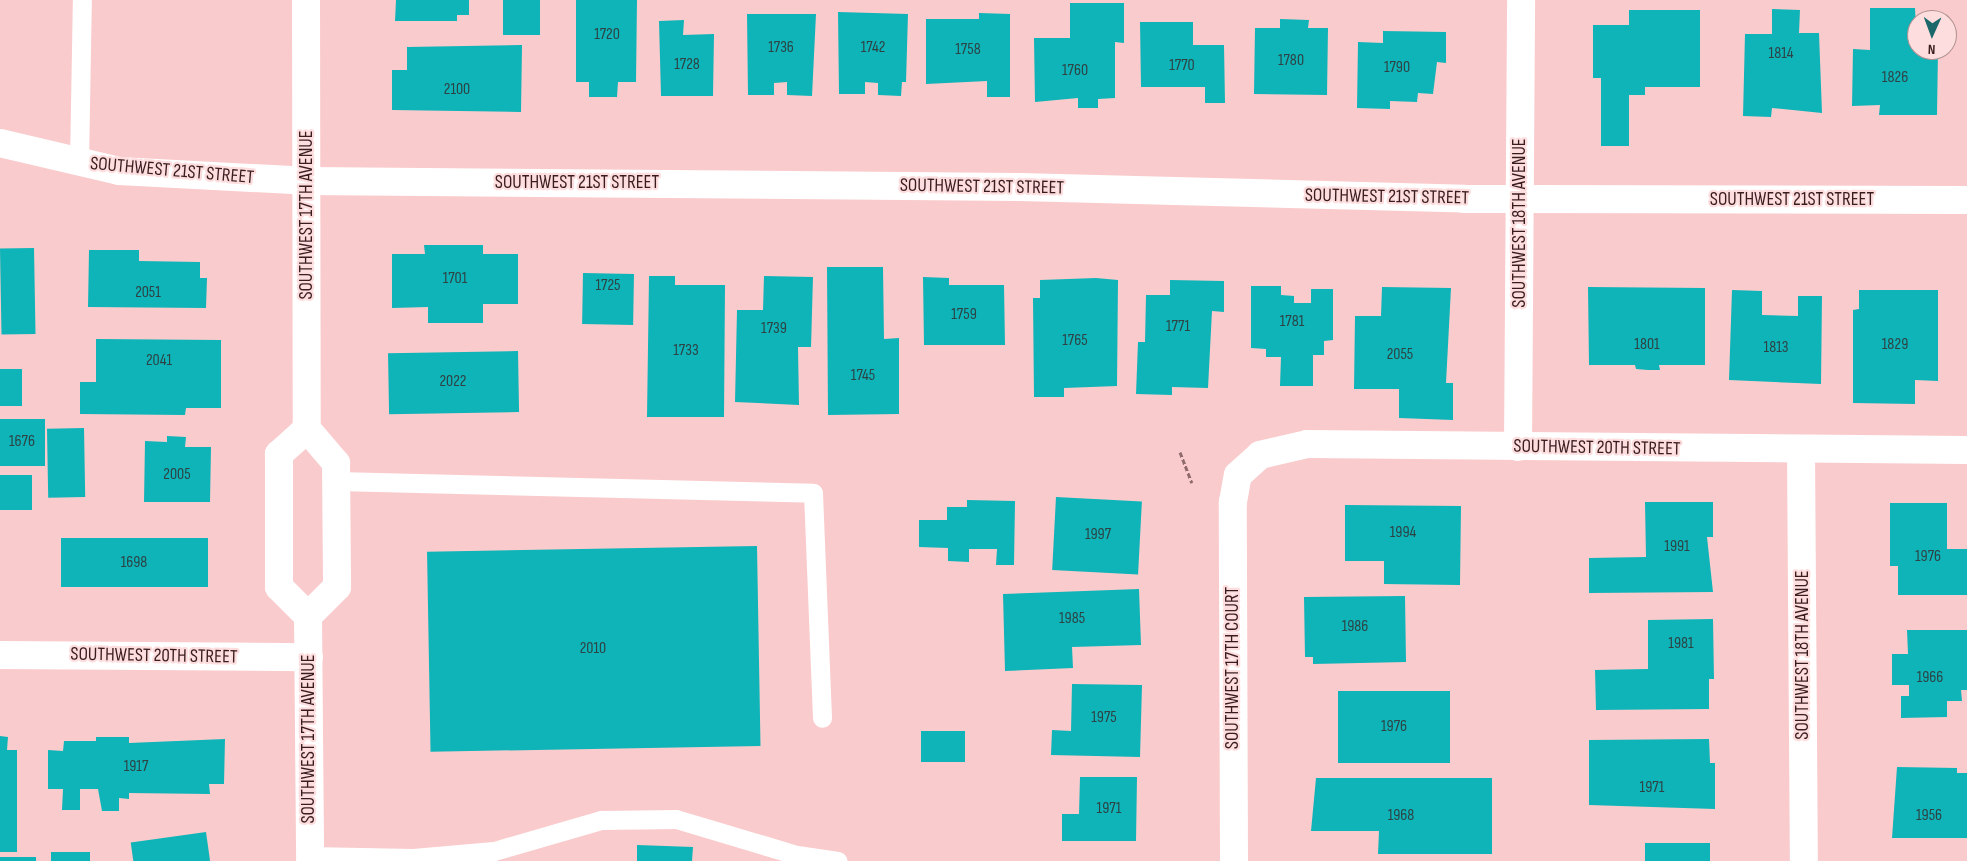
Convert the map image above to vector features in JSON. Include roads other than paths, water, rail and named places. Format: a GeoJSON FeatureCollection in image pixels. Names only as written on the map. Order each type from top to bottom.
{"type":"FeatureCollection","features":[{"type":"Feature","properties":{"kind":"street","name":"SOUTHWEST 17TH AVENUE"},"geometry":{"type":"LineString","coordinates":[[306,0],[307,429]]}},
{"type":"Feature","properties":{"kind":"street","name":"SOUTHWEST 18TH AVENUE"},"geometry":{"type":"LineString","coordinates":[[1518,447],[1521,0]]}},
{"type":"Feature","properties":{"kind":"street","name":"SOUTHWEST 21ST STREET"},"geometry":{"type":"LineString","coordinates":[[0,144],[79,164],[152,174],[307,181],[1020,187],[1521,200],[1967,200]]}},
{"type":"Feature","properties":{"kind":"street"},"geometry":{"type":"LineString","coordinates":[[307,429],[336,463],[336,481],[337,587],[308,616],[279,587],[279,454],[307,429]]}},
{"type":"Feature","properties":{"kind":"street","name":"SOUTHWEST 20TH STREET"},"geometry":{"type":"LineString","coordinates":[[1238,475],[1260,455],[1307,444],[1801,450],[1967,450]]}},
{"type":"Feature","properties":{"kind":"street","name":"SOUTHWEST 18TH AVENUE"},"geometry":{"type":"LineString","coordinates":[[1801,450],[1804,861]]}},
{"type":"Feature","properties":{"kind":"street","name":"SOUTHWEST 17TH COURT"},"geometry":{"type":"LineString","coordinates":[[1234,861],[1233,522],[1238,475]]}},
{"type":"Feature","properties":{"kind":"street","name":"SOUTHWEST 17TH AVENUE"},"geometry":{"type":"LineString","coordinates":[[308,616],[310,858]]}},
{"type":"Feature","properties":{"kind":"street","name":"SOUTHWEST 20TH STREET"},"geometry":{"type":"LineString","coordinates":[[0,654],[309,657]]}},
{"type":"Feature","properties":{"kind":"lane"},"geometry":{"type":"LineString","coordinates":[[79,164],[82,0]]}},
{"type":"Feature","properties":{"kind":"lane"},"geometry":{"type":"LineString","coordinates":[[336,481],[813,493],[822,718]]}},
{"type":"Feature","properties":{"kind":"lane"},"geometry":{"type":"LineString","coordinates":[[310,858],[413,858],[494,851],[601,820],[676,819],[797,855],[838,861]]}}]}
